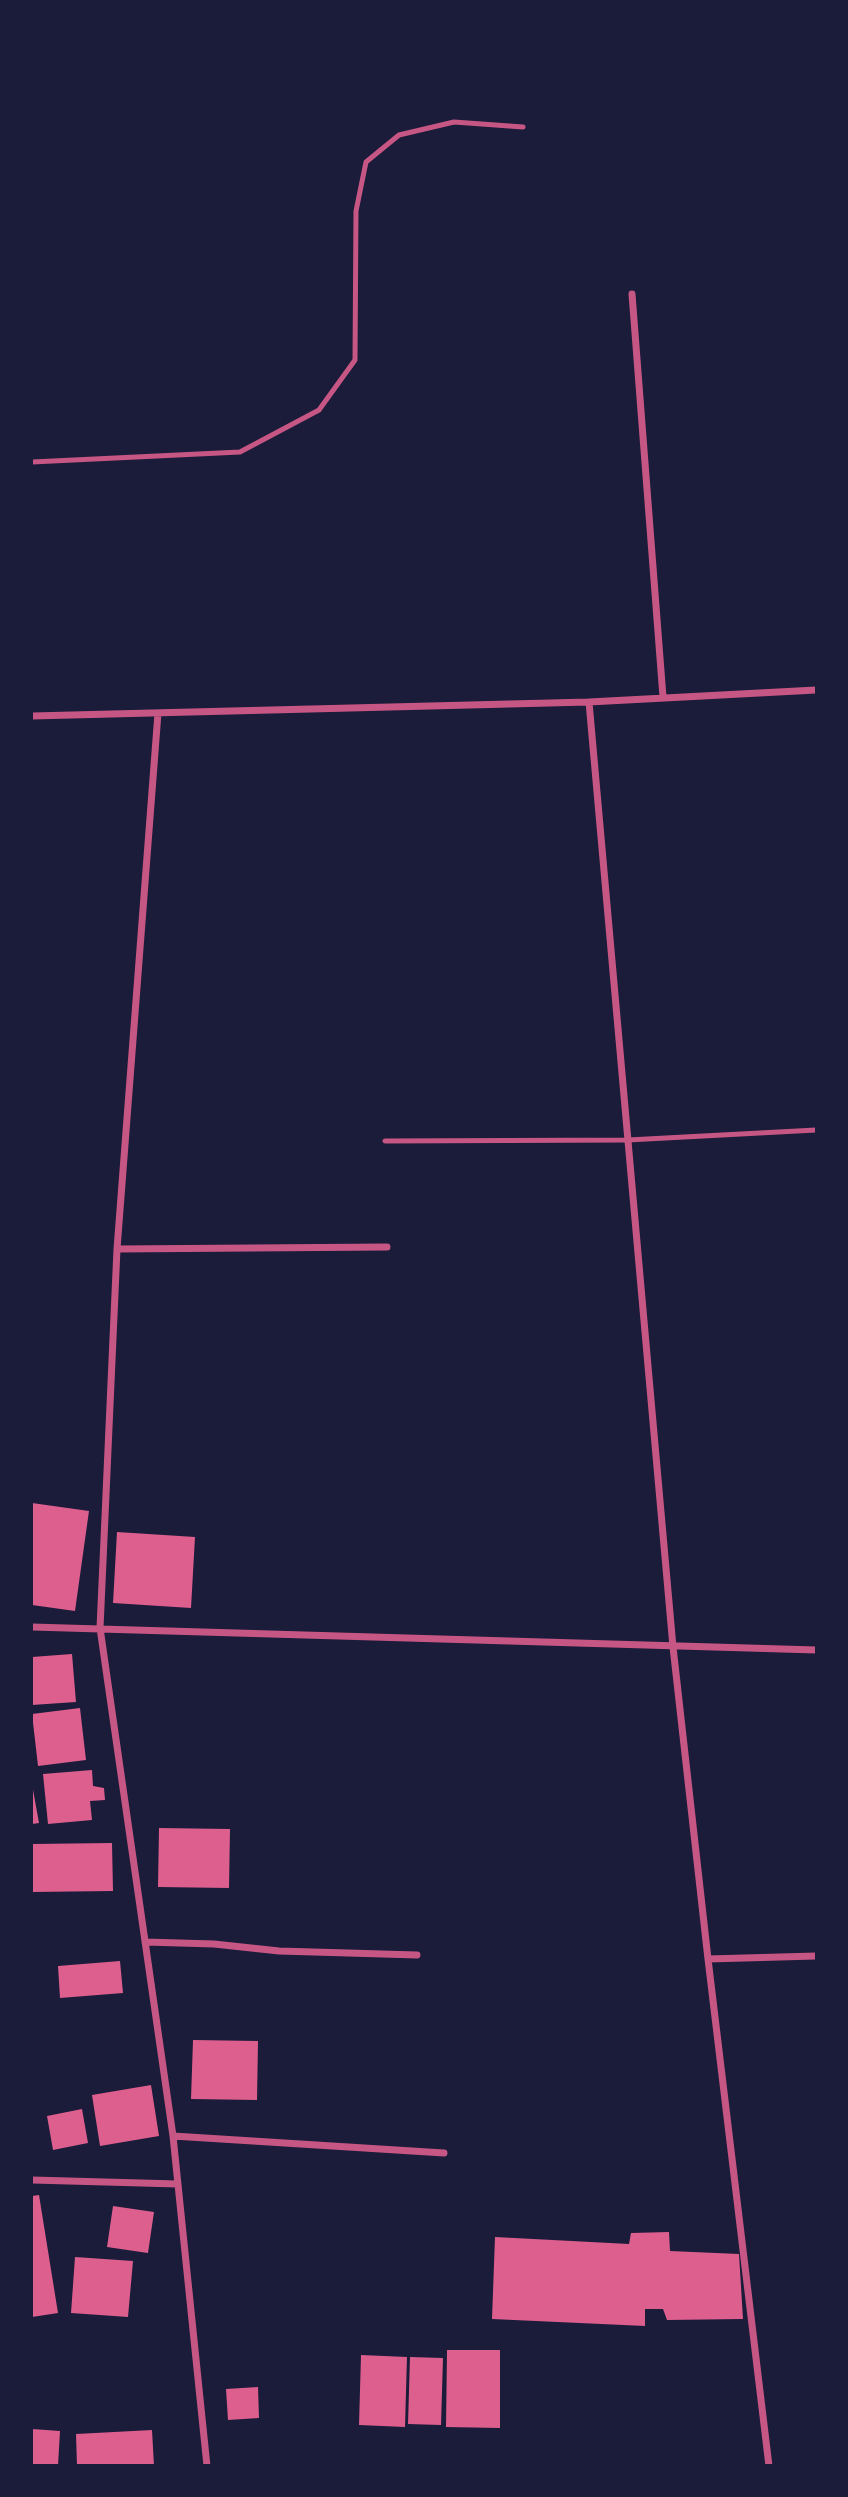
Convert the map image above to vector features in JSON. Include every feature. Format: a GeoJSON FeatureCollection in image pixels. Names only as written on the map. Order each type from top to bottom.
{"type":"FeatureCollection","features":[{"type":"Feature","properties":{"kind":"street"},"geometry":{"type":"LineString","coordinates":[[632,294],[663,697]]}},
{"type":"Feature","properties":{"kind":"street"},"geometry":{"type":"LineString","coordinates":[[32,716],[589,702],[817,690]]}},
{"type":"Feature","properties":{"kind":"street"},"geometry":{"type":"LineString","coordinates":[[589,702],[673,1647],[769,2466]]}},
{"type":"Feature","properties":{"kind":"street"},"geometry":{"type":"LineString","coordinates":[[158,713],[117,1249],[100,1628],[173,2137],[207,2466]]}},
{"type":"Feature","properties":{"kind":"street"},"geometry":{"type":"LineString","coordinates":[[117,1249],[387,1247]]}},
{"type":"Feature","properties":{"kind":"street"},"geometry":{"type":"LineString","coordinates":[[32,1627],[817,1650]]}},
{"type":"Feature","properties":{"kind":"street"},"geometry":{"type":"LineString","coordinates":[[145,1942],[215,1944],[279,1951],[417,1955]]}},
{"type":"Feature","properties":{"kind":"street"},"geometry":{"type":"LineString","coordinates":[[708,1959],[817,1956]]}},
{"type":"Feature","properties":{"kind":"street"},"geometry":{"type":"LineString","coordinates":[[173,2137],[444,2153]]}},
{"type":"Feature","properties":{"kind":"street"},"geometry":{"type":"LineString","coordinates":[[32,2180],[178,2184]]}},
{"type":"Feature","properties":{"kind":"lane"},"geometry":{"type":"LineString","coordinates":[[32,462],[240,452],[319,410],[355,360],[356,211],[366,162],[399,135],[454,122],[523,127]]}},
{"type":"Feature","properties":{"kind":"lane"},"geometry":{"type":"LineString","coordinates":[[385,1141],[628,1140],[817,1130]]}},
{"type":"Feature","properties":{"kind":"building"},"geometry":{"type":"Polygon","coordinates":[[[32,1503],[89,1511],[75,1611],[32,1605],[32,1503]]]}},
{"type":"Feature","properties":{"kind":"building"},"geometry":{"type":"Polygon","coordinates":[[[117,1532],[195,1537],[191,1608],[113,1603],[117,1532]]]}},
{"type":"Feature","properties":{"kind":"building"},"geometry":{"type":"Polygon","coordinates":[[[72,1654],[76,1702],[32,1705],[32,1657],[72,1654]]]}},
{"type":"Feature","properties":{"kind":"building"},"geometry":{"type":"Polygon","coordinates":[[[80,1708],[86,1760],[38,1766],[32,1714],[80,1708]]]}},
{"type":"Feature","properties":{"kind":"building"},"geometry":{"type":"Polygon","coordinates":[[[92,1770],[93,1786],[104,1788],[105,1800],[90,1801],[92,1820],[48,1824],[43,1774],[92,1770]]]}},
{"type":"Feature","properties":{"kind":"building"},"geometry":{"type":"Polygon","coordinates":[[[32,1784],[39,1823],[32,1824],[32,1784]]]}},
{"type":"Feature","properties":{"kind":"building"},"geometry":{"type":"Polygon","coordinates":[[[159,1828],[230,1829],[229,1888],[158,1887],[159,1828]]]}},
{"type":"Feature","properties":{"kind":"building"},"geometry":{"type":"Polygon","coordinates":[[[112,1843],[113,1891],[32,1892],[32,1844],[112,1843]]]}},
{"type":"Feature","properties":{"kind":"building"},"geometry":{"type":"Polygon","coordinates":[[[120,1961],[123,1993],[60,1998],[58,1966],[120,1961]]]}},
{"type":"Feature","properties":{"kind":"building"},"geometry":{"type":"Polygon","coordinates":[[[193,2040],[258,2041],[257,2100],[191,2099],[193,2040]]]}},
{"type":"Feature","properties":{"kind":"building"},"geometry":{"type":"Polygon","coordinates":[[[151,2085],[159,2136],[100,2146],[92,2095],[151,2085]]]}},
{"type":"Feature","properties":{"kind":"building"},"geometry":{"type":"Polygon","coordinates":[[[82,2109],[88,2143],[53,2150],[47,2116],[82,2109]]]}},
{"type":"Feature","properties":{"kind":"building"},"geometry":{"type":"Polygon","coordinates":[[[39,2195],[58,2313],[32,2317],[32,2196],[39,2195]]]}},
{"type":"Feature","properties":{"kind":"building"},"geometry":{"type":"Polygon","coordinates":[[[113,2206],[154,2212],[148,2253],[107,2247],[113,2206]]]}},
{"type":"Feature","properties":{"kind":"building"},"geometry":{"type":"Polygon","coordinates":[[[669,2232],[670,2251],[739,2254],[743,2319],[667,2320],[663,2309],[645,2309],[645,2326],[492,2319],[495,2237],[629,2244],[631,2233],[669,2232]]]}},
{"type":"Feature","properties":{"kind":"building"},"geometry":{"type":"Polygon","coordinates":[[[75,2257],[133,2261],[128,2317],[71,2313],[75,2257]]]}},
{"type":"Feature","properties":{"kind":"building"},"geometry":{"type":"Polygon","coordinates":[[[447,2350],[500,2350],[500,2428],[446,2427],[447,2350]]]}},
{"type":"Feature","properties":{"kind":"building"},"geometry":{"type":"Polygon","coordinates":[[[361,2355],[407,2357],[405,2427],[359,2425],[361,2355]]]}},
{"type":"Feature","properties":{"kind":"building"},"geometry":{"type":"Polygon","coordinates":[[[410,2357],[443,2358],[441,2425],[408,2424],[410,2357]]]}},
{"type":"Feature","properties":{"kind":"building"},"geometry":{"type":"Polygon","coordinates":[[[258,2387],[259,2418],[228,2420],[226,2389],[258,2387]]]}},
{"type":"Feature","properties":{"kind":"building"},"geometry":{"type":"Polygon","coordinates":[[[32,2429],[60,2431],[58,2466],[32,2466],[32,2429]]]}},
{"type":"Feature","properties":{"kind":"building"},"geometry":{"type":"Polygon","coordinates":[[[152,2430],[154,2466],[77,2466],[76,2434],[152,2430]]]}}]}
